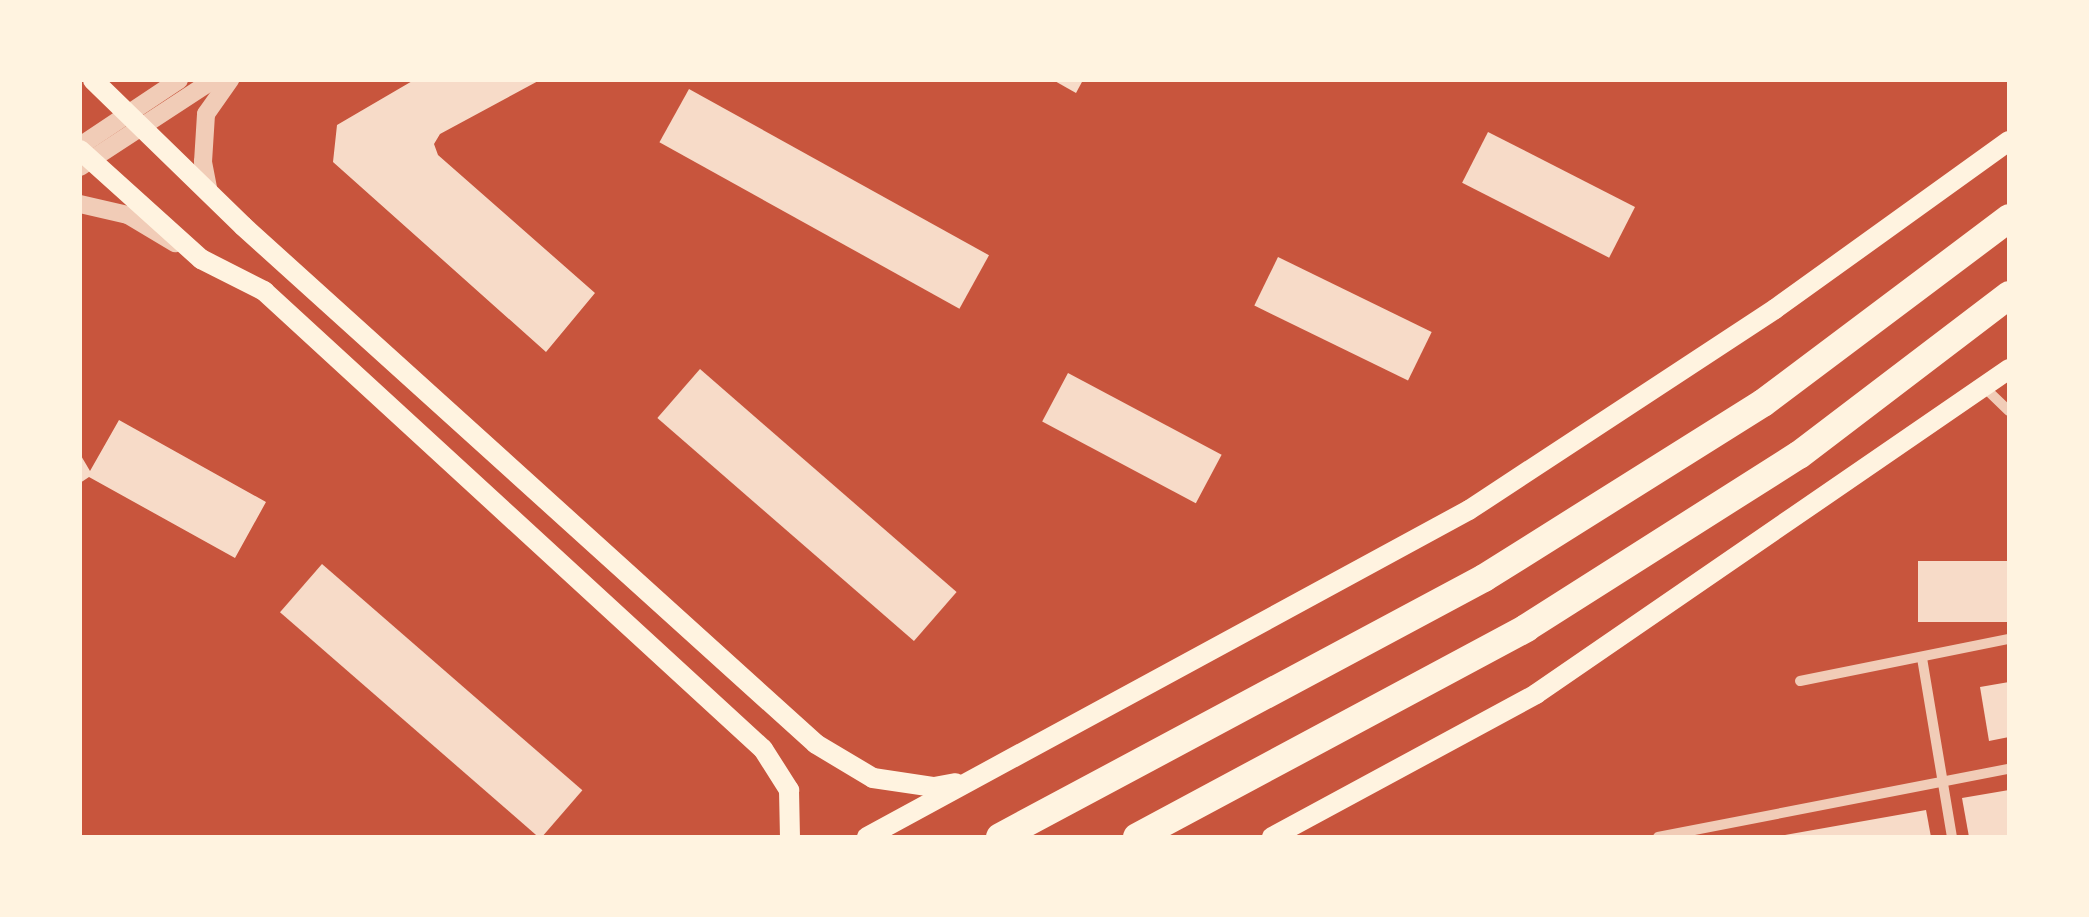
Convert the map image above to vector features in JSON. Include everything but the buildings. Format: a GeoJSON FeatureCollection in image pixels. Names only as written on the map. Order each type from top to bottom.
{"type":"FeatureCollection","features":[{"type":"Feature","properties":{"kind":"highway"},"geometry":{"type":"LineString","coordinates":[[1000,837],[1484,578],[1762,403],[2009,218]]}},
{"type":"Feature","properties":{"kind":"highway"},"geometry":{"type":"LineString","coordinates":[[1137,837],[1526,628],[1799,455],[2009,295]]}},
{"type":"Feature","properties":{"kind":"main road"},"geometry":{"type":"LineString","coordinates":[[93,80],[209,193],[816,744],[846,767],[889,782],[934,787],[973,780]]}},
{"type":"Feature","properties":{"kind":"main road"},"geometry":{"type":"LineString","coordinates":[[867,837],[1469,510],[1776,310],[2009,141]]}},
{"type":"Feature","properties":{"kind":"main road"},"geometry":{"type":"LineString","coordinates":[[83,156],[201,259],[264,290],[764,749],[789,790],[790,837]]}},
{"type":"Feature","properties":{"kind":"main road"},"geometry":{"type":"LineString","coordinates":[[1272,837],[1536,694],[2009,369]]}},
{"type":"Feature","properties":{"kind":"street"},"geometry":{"type":"LineString","coordinates":[[83,156],[134,120],[179,80]]}},
{"type":"Feature","properties":{"kind":"street"},"geometry":{"type":"LineString","coordinates":[[134,120],[213,80]]}},
{"type":"Feature","properties":{"kind":"street"},"geometry":{"type":"LineString","coordinates":[[209,193],[202,162],[206,114],[230,80]]}},
{"type":"Feature","properties":{"kind":"street"},"geometry":{"type":"LineString","coordinates":[[80,204],[128,215],[201,259]]}},
{"type":"Feature","properties":{"kind":"street"},"geometry":{"type":"LineString","coordinates":[[1985,388],[2009,410]]}},
{"type":"Feature","properties":{"kind":"street"},"geometry":{"type":"LineString","coordinates":[[1800,681],[2009,639]]}},
{"type":"Feature","properties":{"kind":"street"},"geometry":{"type":"LineString","coordinates":[[1922,658],[1952,837]]}},
{"type":"Feature","properties":{"kind":"street"},"geometry":{"type":"LineString","coordinates":[[1658,837],[2009,770]]}}]}
